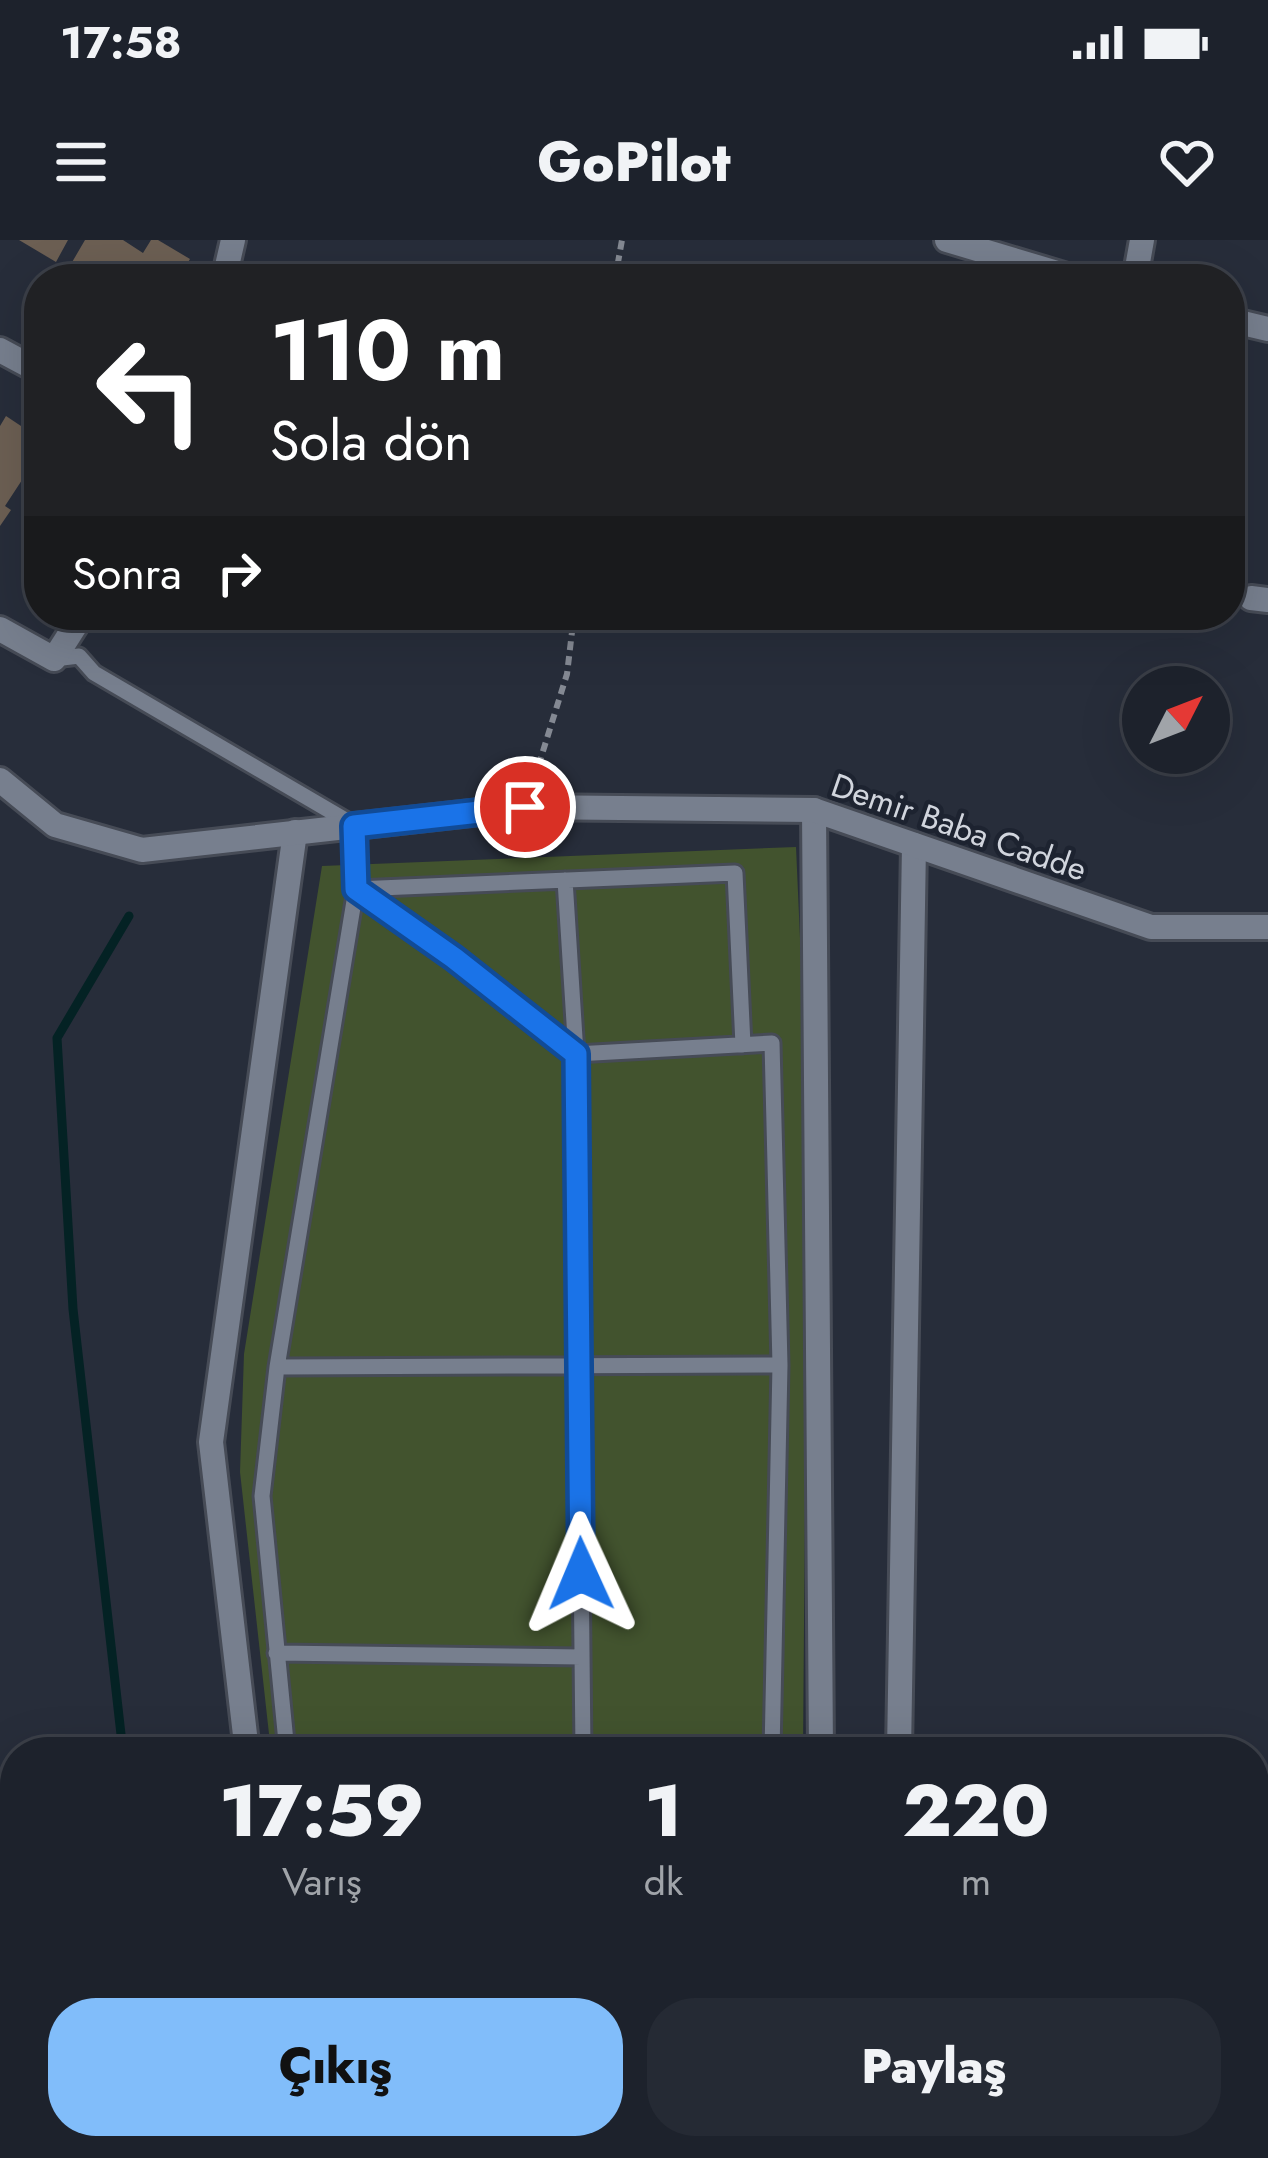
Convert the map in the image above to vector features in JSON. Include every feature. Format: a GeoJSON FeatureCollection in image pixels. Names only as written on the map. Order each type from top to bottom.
{"type":"FeatureCollection","features":[{"type":"Feature","properties":{"kind":"street"},"geometry":{"type":"LineString","coordinates":[[947,240],[1027,264]]}},
{"type":"Feature","properties":{"kind":"street"},"geometry":{"type":"LineString","coordinates":[[0,629],[54,659],[72,630]]}},
{"type":"Feature","properties":{"kind":"street","name":"Demir Baba Cadde"},"geometry":{"type":"LineString","coordinates":[[0,780],[55,825],[142,850],[525,807],[814,810],[1151,927],[1268,927]]}},
{"type":"Feature","properties":{"kind":"street"},"geometry":{"type":"LineString","coordinates":[[814,810],[821,1737]]}},
{"type":"Feature","properties":{"kind":"street"},"geometry":{"type":"LineString","coordinates":[[245,1737],[211,1442],[295,832]]}},
{"type":"Feature","properties":{"kind":"street"},"geometry":{"type":"LineString","coordinates":[[899,1737],[914,845]]}},
{"type":"Feature","properties":{"kind":"lane"},"geometry":{"type":"LineString","coordinates":[[54,659],[79,656],[94,673],[354,826],[356,889],[277,1367],[262,1496],[285,1737]]}},
{"type":"Feature","properties":{"kind":"lane"},"geometry":{"type":"LineString","coordinates":[[356,889],[735,873],[743,1045]]}},
{"type":"Feature","properties":{"kind":"lane"},"geometry":{"type":"LineString","coordinates":[[565,880],[576,1054],[583,1737]]}},
{"type":"Feature","properties":{"kind":"lane"},"geometry":{"type":"LineString","coordinates":[[356,889],[454,958],[576,1054],[772,1043],[780,1365],[772,1737]]}},
{"type":"Feature","properties":{"kind":"lane"},"geometry":{"type":"LineString","coordinates":[[277,1367],[780,1365]]}},
{"type":"Feature","properties":{"kind":"lane"},"geometry":{"type":"LineString","coordinates":[[276,1653],[582,1657]]}},
{"type":"Feature","properties":{"kind":"path"},"geometry":{"type":"LineString","coordinates":[[525,807],[567,674],[572,630]]}},
{"type":"Feature","properties":{"kind":"green space"},"geometry":{"type":"Polygon","coordinates":[[[796,847],[808,1119],[803,1737],[269,1737],[240,1472],[244,1354],[322,866],[796,847]]]}},
{"type":"Feature","properties":{"kind":"building"},"geometry":{"type":"Polygon","coordinates":[[[19,240],[68,240],[56,262],[19,240]]]}},
{"type":"Feature","properties":{"kind":"building"},"geometry":{"type":"Polygon","coordinates":[[[85,240],[123,240],[143,253],[151,240],[158,240],[190,259],[187,264],[71,264],[85,240]]]}},
{"type":"Feature","properties":{"kind":"building"},"geometry":{"type":"Polygon","coordinates":[[[6,416],[24,428],[24,477],[5,506],[11,510],[0,526],[0,426],[6,416]]]}},
{"type":"Feature","properties":{"kind":"waterway"},"geometry":{"type":"LineString","coordinates":[[121,1737],[73,1309],[57,1038],[129,916]]}},
{"type":"Feature","properties":{"kind":"route"},"geometry":{"type":"LineString","coordinates":[[525,807],[354,826],[356,889],[454,958],[576,1054],[581,1574]]}}]}
